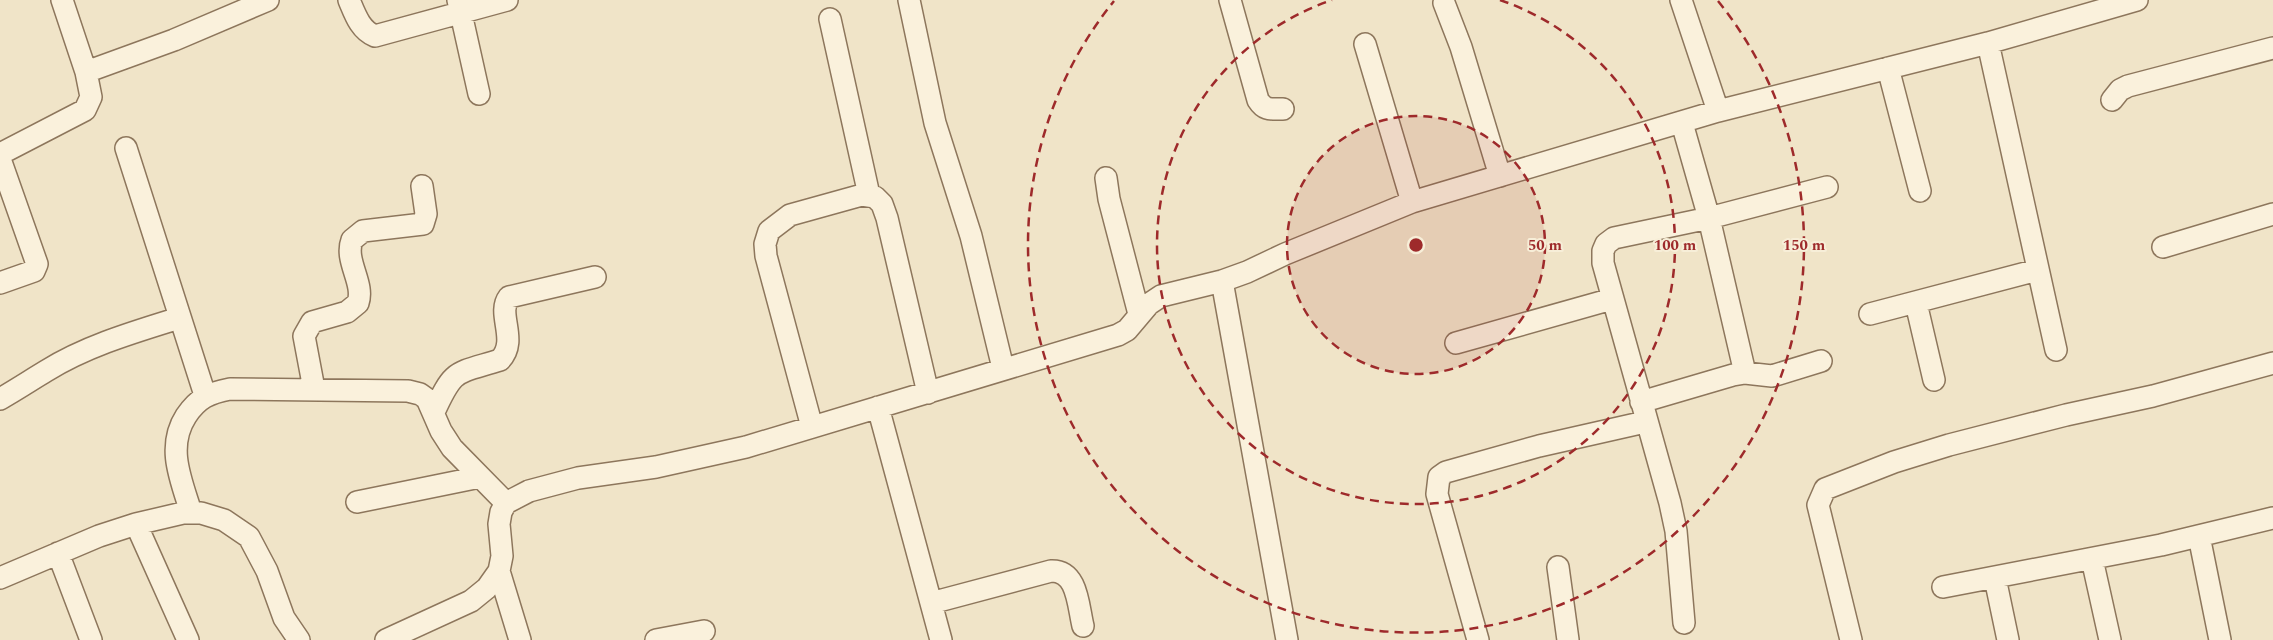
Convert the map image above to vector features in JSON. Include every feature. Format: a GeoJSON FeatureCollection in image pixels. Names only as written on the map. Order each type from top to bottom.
{"type":"FeatureCollection","features":[{"type":"Feature","properties":{"kind":"street"},"geometry":{"type":"LineString","coordinates":[[0,154],[85,110],[91,97],[86,72],[62,0]]}},
{"type":"Feature","properties":{"kind":"street"},"geometry":{"type":"LineString","coordinates":[[86,72],[174,40],[268,0]]}},
{"type":"Feature","properties":{"kind":"street"},"geometry":{"type":"LineString","coordinates":[[349,0],[360,23],[369,34],[375,36],[459,7],[507,0]]}},
{"type":"Feature","properties":{"kind":"street"},"geometry":{"type":"LineString","coordinates":[[909,0],[936,123],[971,236],[1003,368]]}},
{"type":"Feature","properties":{"kind":"street"},"geometry":{"type":"LineString","coordinates":[[1230,0],[1258,100],[1262,107],[1269,110],[1283,109]]}},
{"type":"Feature","properties":{"kind":"street"},"geometry":{"type":"LineString","coordinates":[[1680,0],[1718,111]]}},
{"type":"Feature","properties":{"kind":"street"},"geometry":{"type":"LineString","coordinates":[[520,640],[499,571],[502,556],[500,518],[506,503],[538,488],[578,478],[656,467],[746,447],[928,393],[1003,368],[1118,335],[1127,330],[1149,304],[1161,296],[1222,281],[1412,202],[1448,193],[1718,111],[1988,43],[2137,0]]}},
{"type":"Feature","properties":{"kind":"street"},"geometry":{"type":"LineString","coordinates":[[1444,3],[1461,47],[1500,176]]}},
{"type":"Feature","properties":{"kind":"street"},"geometry":{"type":"LineString","coordinates":[[459,7],[479,94]]}},
{"type":"Feature","properties":{"kind":"street"},"geometry":{"type":"LineString","coordinates":[[830,19],[869,195]]}},
{"type":"Feature","properties":{"kind":"street"},"geometry":{"type":"LineString","coordinates":[[1988,43],[2056,350]]}},
{"type":"Feature","properties":{"kind":"street"},"geometry":{"type":"LineString","coordinates":[[1365,44],[1412,202]]}},
{"type":"Feature","properties":{"kind":"street"},"geometry":{"type":"LineString","coordinates":[[2112,100],[2120,90],[2128,86],[2273,48]]}},
{"type":"Feature","properties":{"kind":"street"},"geometry":{"type":"LineString","coordinates":[[1888,68],[1920,191]]}},
{"type":"Feature","properties":{"kind":"street"},"geometry":{"type":"LineString","coordinates":[[1682,123],[1709,218],[1745,373]]}},
{"type":"Feature","properties":{"kind":"street"},"geometry":{"type":"LineString","coordinates":[[126,148],[179,318],[206,395]]}},
{"type":"Feature","properties":{"kind":"street"},"geometry":{"type":"LineString","coordinates":[[0,159],[37,264],[34,271],[0,284]]}},
{"type":"Feature","properties":{"kind":"street"},"geometry":{"type":"LineString","coordinates":[[1106,178],[1109,199],[1139,314]]}},
{"type":"Feature","properties":{"kind":"street"},"geometry":{"type":"LineString","coordinates":[[314,389],[304,336],[312,322],[347,312],[358,303],[359,294],[350,254],[352,240],[363,231],[423,224],[426,214],[422,186]]}},
{"type":"Feature","properties":{"kind":"street"},"geometry":{"type":"LineString","coordinates":[[1684,623],[1676,531],[1670,503],[1612,299],[1603,264],[1603,251],[1606,244],[1614,238],[1709,218],[1827,187]]}},
{"type":"Feature","properties":{"kind":"street"},"geometry":{"type":"LineString","coordinates":[[812,427],[764,244],[769,231],[790,215],[862,195],[869,195],[882,204],[887,218],[928,393]]}},
{"type":"Feature","properties":{"kind":"street"},"geometry":{"type":"LineString","coordinates":[[2163,248],[2273,214]]}},
{"type":"Feature","properties":{"kind":"street"},"geometry":{"type":"LineString","coordinates":[[1870,314],[2037,270]]}},
{"type":"Feature","properties":{"kind":"street"},"geometry":{"type":"LineString","coordinates":[[434,412],[446,386],[455,375],[500,360],[504,356],[509,345],[506,305],[509,297],[595,277]]}},
{"type":"Feature","properties":{"kind":"street"},"geometry":{"type":"LineString","coordinates":[[1222,281],[1287,640]]}},
{"type":"Feature","properties":{"kind":"street"},"geometry":{"type":"LineString","coordinates":[[1456,343],[1612,299]]}},
{"type":"Feature","properties":{"kind":"street"},"geometry":{"type":"LineString","coordinates":[[1916,303],[1934,380]]}},
{"type":"Feature","properties":{"kind":"street"},"geometry":{"type":"LineString","coordinates":[[0,400],[45,371],[72,358],[126,334],[179,318]]}},
{"type":"Feature","properties":{"kind":"street"},"geometry":{"type":"LineString","coordinates":[[1478,640],[1437,494],[1439,477],[1446,472],[1539,446],[1643,412],[1733,374],[1745,373],[1772,376],[1821,361]]}},
{"type":"Feature","properties":{"kind":"street"},"geometry":{"type":"LineString","coordinates":[[1851,640],[1818,505],[1826,489],[1894,462],[1949,445],[2066,414],[2153,396],[2273,363]]}},
{"type":"Feature","properties":{"kind":"street"},"geometry":{"type":"LineString","coordinates":[[191,512],[178,470],[175,449],[176,436],[191,408],[206,395],[230,389],[408,391],[424,396],[434,412],[441,431],[452,448],[506,503]]}},
{"type":"Feature","properties":{"kind":"street"},"geometry":{"type":"LineString","coordinates":[[878,407],[941,640]]}},
{"type":"Feature","properties":{"kind":"street"},"geometry":{"type":"LineString","coordinates":[[357,502],[480,477]]}},
{"type":"Feature","properties":{"kind":"street"},"geometry":{"type":"LineString","coordinates":[[0,578],[58,553],[136,524],[191,512],[208,514],[224,520],[249,538],[267,571],[284,618],[299,640]]}},
{"type":"Feature","properties":{"kind":"street"},"geometry":{"type":"LineString","coordinates":[[1943,587],[2199,536],[2273,518]]}},
{"type":"Feature","properties":{"kind":"street"},"geometry":{"type":"LineString","coordinates":[[136,524],[188,640]]}},
{"type":"Feature","properties":{"kind":"street"},"geometry":{"type":"LineString","coordinates":[[2199,536],[2220,640]]}},
{"type":"Feature","properties":{"kind":"street"},"geometry":{"type":"LineString","coordinates":[[58,553],[91,640]]}},
{"type":"Feature","properties":{"kind":"street"},"geometry":{"type":"LineString","coordinates":[[2092,558],[2110,640]]}},
{"type":"Feature","properties":{"kind":"street"},"geometry":{"type":"LineString","coordinates":[[1558,567],[1568,640]]}},
{"type":"Feature","properties":{"kind":"street"},"geometry":{"type":"LineString","coordinates":[[931,603],[1059,570],[1070,578],[1083,626]]}},
{"type":"Feature","properties":{"kind":"street"},"geometry":{"type":"LineString","coordinates":[[386,640],[476,598],[499,571]]}},
{"type":"Feature","properties":{"kind":"street"},"geometry":{"type":"LineString","coordinates":[[1995,578],[2008,640]]}},
{"type":"Feature","properties":{"kind":"street"},"geometry":{"type":"LineString","coordinates":[[656,640],[704,631]]}}]}
